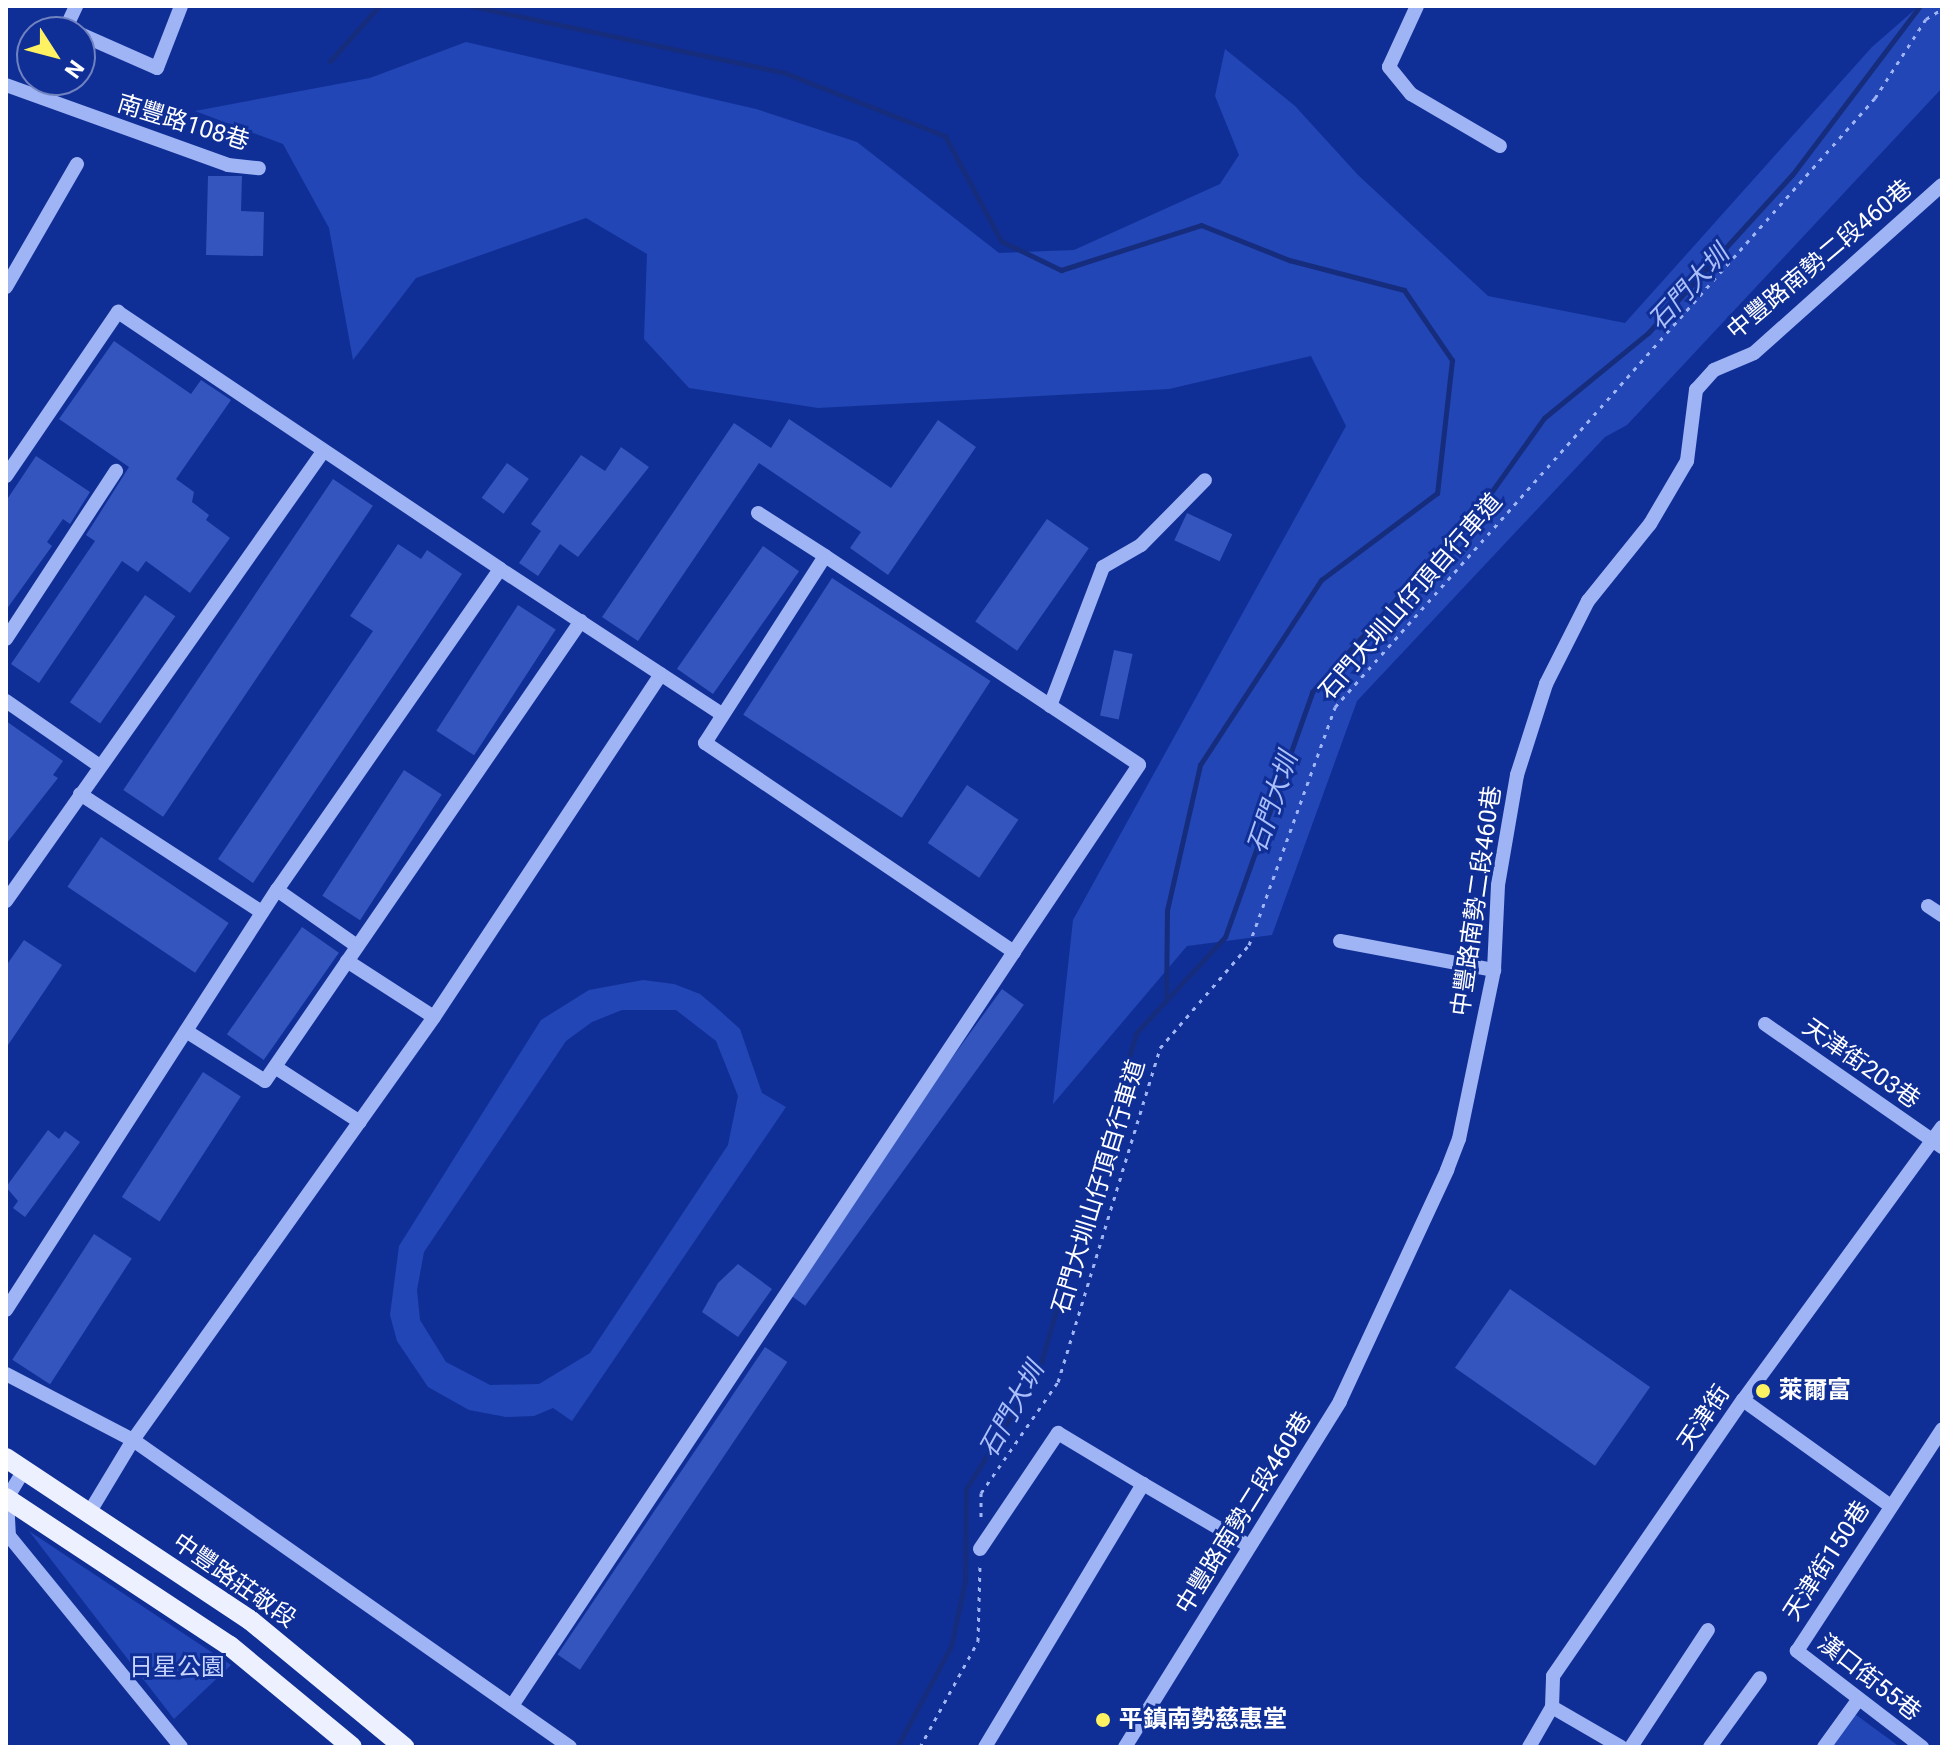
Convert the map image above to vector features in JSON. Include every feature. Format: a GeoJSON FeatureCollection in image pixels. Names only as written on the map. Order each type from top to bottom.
{"type":"FeatureCollection","features":[{"type":"Feature","properties":{"kind":"main road","name":"中豐路莊敬段"},"geometry":{"type":"LineString","coordinates":[[6,1458],[250,1620],[404,1747]]}},
{"type":"Feature","properties":{"kind":"main road"},"geometry":{"type":"LineString","coordinates":[[6,1499],[230,1646],[352,1747]]}},
{"type":"Feature","properties":{"kind":"street"},"geometry":{"type":"LineString","coordinates":[[96,41],[157,68],[181,6]]}},
{"type":"Feature","properties":{"kind":"street"},"geometry":{"type":"LineString","coordinates":[[1417,6],[1389,67],[1411,94],[1500,146]]}},
{"type":"Feature","properties":{"kind":"street","name":"南豐路108巷"},"geometry":{"type":"LineString","coordinates":[[56,96],[228,165],[259,168]]}},
{"type":"Feature","properties":{"kind":"street"},"geometry":{"type":"LineString","coordinates":[[7,282],[77,164]]}},
{"type":"Feature","properties":{"kind":"street","name":"中豐路南勢二段460巷"},"geometry":{"type":"LineString","coordinates":[[1125,1747],[1340,1401],[1459,1139],[1494,970],[1498,885],[1517,775],[1546,684],[1588,601],[1650,524],[1687,461],[1696,390],[1703,377],[1754,353],[1942,185]]}},
{"type":"Feature","properties":{"kind":"street"},"geometry":{"type":"LineString","coordinates":[[6,476],[118,312],[322,453],[722,714]]}},
{"type":"Feature","properties":{"kind":"street"},"geometry":{"type":"LineString","coordinates":[[6,901],[322,453]]}},
{"type":"Feature","properties":{"kind":"street"},"geometry":{"type":"LineString","coordinates":[[6,639],[116,471]]}},
{"type":"Feature","properties":{"kind":"street"},"geometry":{"type":"LineString","coordinates":[[1050,706],[1103,567],[1141,545],[1205,480]]}},
{"type":"Feature","properties":{"kind":"street"},"geometry":{"type":"LineString","coordinates":[[513,1704],[1139,765],[758,513]]}},
{"type":"Feature","properties":{"kind":"street"},"geometry":{"type":"LineString","coordinates":[[825,556],[705,743],[1014,952]]}},
{"type":"Feature","properties":{"kind":"street"},"geometry":{"type":"LineString","coordinates":[[6,1310],[262,912],[500,569]]}},
{"type":"Feature","properties":{"kind":"street"},"geometry":{"type":"LineString","coordinates":[[186,1031],[265,1081],[581,621]]}},
{"type":"Feature","properties":{"kind":"street"},"geometry":{"type":"LineString","coordinates":[[89,1513],[133,1440],[434,1017],[661,674]]}},
{"type":"Feature","properties":{"kind":"street"},"geometry":{"type":"LineString","coordinates":[[6,701],[100,766]]}},
{"type":"Feature","properties":{"kind":"street"},"geometry":{"type":"LineString","coordinates":[[80,794],[262,912]]}},
{"type":"Feature","properties":{"kind":"street"},"geometry":{"type":"LineString","coordinates":[[277,890],[357,946]]}},
{"type":"Feature","properties":{"kind":"street"},"geometry":{"type":"LineString","coordinates":[[1928,906],[1942,915]]}},
{"type":"Feature","properties":{"kind":"street"},"geometry":{"type":"LineString","coordinates":[[1340,941],[1494,970]]}},
{"type":"Feature","properties":{"kind":"street"},"geometry":{"type":"LineString","coordinates":[[347,961],[434,1017]]}},
{"type":"Feature","properties":{"kind":"street","name":"天津街203巷"},"geometry":{"type":"LineString","coordinates":[[1765,1024],[1937,1144]]}},
{"type":"Feature","properties":{"kind":"street"},"geometry":{"type":"LineString","coordinates":[[275,1067],[360,1122]]}},
{"type":"Feature","properties":{"kind":"street","name":"天津街"},"geometry":{"type":"LineString","coordinates":[[1529,1747],[1552,1707],[1553,1676],[1743,1400],[1937,1144],[1942,1127]]}},
{"type":"Feature","properties":{"kind":"street"},"geometry":{"type":"LineString","coordinates":[[6,1374],[133,1440],[513,1704],[570,1747]]}},
{"type":"Feature","properties":{"kind":"street","name":"天津街150巷"},"geometry":{"type":"LineString","coordinates":[[1743,1400],[1889,1505]]}},
{"type":"Feature","properties":{"kind":"street","name":"天津街150巷"},"geometry":{"type":"LineString","coordinates":[[1800,1640],[1942,1429]]}},
{"type":"Feature","properties":{"kind":"street"},"geometry":{"type":"LineString","coordinates":[[980,1549],[1058,1433],[1249,1546]]}},
{"type":"Feature","properties":{"kind":"street"},"geometry":{"type":"LineString","coordinates":[[24,1470],[6,1499],[9,1536],[181,1747]]}},
{"type":"Feature","properties":{"kind":"street"},"geometry":{"type":"LineString","coordinates":[[985,1747],[1143,1484]]}},
{"type":"Feature","properties":{"kind":"street"},"geometry":{"type":"LineString","coordinates":[[1631,1747],[1708,1630]]}},
{"type":"Feature","properties":{"kind":"street","name":"漢口街55巷"},"geometry":{"type":"LineString","coordinates":[[1800,1640],[1797,1651],[1922,1747]]}},
{"type":"Feature","properties":{"kind":"street"},"geometry":{"type":"LineString","coordinates":[[1710,1747],[1760,1678]]}},
{"type":"Feature","properties":{"kind":"street"},"geometry":{"type":"LineString","coordinates":[[1824,1747],[1858,1700]]}},
{"type":"Feature","properties":{"kind":"street"},"geometry":{"type":"LineString","coordinates":[[1552,1707],[1621,1747]]}},
{"type":"Feature","properties":{"kind":"path","name":"石門大圳山仔頂自行車道"},"geometry":{"type":"LineString","coordinates":[[920,1747],[978,1641],[981,1493],[1058,1382],[1160,1048],[1249,945],[1335,707],[1875,98],[1926,19],[1942,9]]}},
{"type":"Feature","properties":{"kind":"green space"},"geometry":{"type":"Polygon","coordinates":[[[1919,6],[1942,6],[1942,88],[1627,425],[1605,437],[1357,701],[1272,935],[1187,946],[1053,1104],[1073,920],[1346,426],[1311,356],[1169,389],[818,408],[689,388],[644,339],[647,254],[586,218],[416,278],[353,360],[329,228],[283,144],[195,111],[370,78],[466,42],[756,109],[857,142],[999,253],[1074,250],[1220,184],[1239,155],[1215,96],[1225,49],[1295,106],[1358,175],[1488,296],[1625,323],[1872,47],[1919,6]]]}},
{"type":"Feature","properties":{"kind":"green space"},"geometry":{"type":"Polygon","coordinates":[[[643,980],[674,984],[700,994],[740,1029],[762,1093],[786,1107],[572,1421],[553,1408],[534,1416],[506,1417],[469,1410],[428,1387],[397,1341],[390,1315],[399,1246],[541,1020],[589,990],[643,980]],[[622,1010],[592,1022],[566,1041],[424,1252],[417,1290],[420,1320],[446,1362],[490,1385],[539,1384],[590,1353],[728,1145],[738,1096],[716,1041],[676,1010],[622,1010]]]}},
{"type":"Feature","properties":{"kind":"green space","name":"日星公園"},"geometry":{"type":"Polygon","coordinates":[[[29,1531],[231,1665],[174,1719],[29,1531]]]}},
{"type":"Feature","properties":{"kind":"green space"},"geometry":{"type":"Polygon","coordinates":[[[1852,1712],[1900,1747],[1829,1747],[1852,1712]]]}},
{"type":"Feature","properties":{"kind":"building"},"geometry":{"type":"Polygon","coordinates":[[[208,176],[242,176],[241,211],[264,212],[263,256],[206,255],[208,176]]]}},
{"type":"Feature","properties":{"kind":"building"},"geometry":{"type":"Polygon","coordinates":[[[114,341],[191,394],[201,380],[231,400],[176,479],[194,492],[192,502],[209,515],[206,520],[230,538],[190,593],[146,561],[138,572],[122,561],[39,683],[11,664],[95,541],[86,535],[129,467],[59,419],[114,341]]]}},
{"type":"Feature","properties":{"kind":"building"},"geometry":{"type":"Polygon","coordinates":[[[789,419],[891,488],[938,420],[976,447],[888,575],[850,548],[861,532],[759,463],[638,641],[602,617],[734,423],[771,448],[789,419]]]}},
{"type":"Feature","properties":{"kind":"building"},"geometry":{"type":"Polygon","coordinates":[[[621,447],[649,467],[578,557],[560,544],[538,576],[519,563],[541,531],[531,524],[581,455],[605,471],[621,447]]]}},
{"type":"Feature","properties":{"kind":"building"},"geometry":{"type":"Polygon","coordinates":[[[36,456],[90,492],[70,524],[63,519],[47,542],[52,546],[6,610],[6,501],[36,456]]]}},
{"type":"Feature","properties":{"kind":"building"},"geometry":{"type":"Polygon","coordinates":[[[507,463],[529,479],[504,514],[482,498],[507,463]]]}},
{"type":"Feature","properties":{"kind":"building"},"geometry":{"type":"Polygon","coordinates":[[[333,479],[373,506],[163,817],[123,790],[333,479]]]}},
{"type":"Feature","properties":{"kind":"building"},"geometry":{"type":"Polygon","coordinates":[[[1187,513],[1232,534],[1220,561],[1174,540],[1187,513]]]}},
{"type":"Feature","properties":{"kind":"building"},"geometry":{"type":"Polygon","coordinates":[[[1047,519],[1089,548],[1017,651],[975,621],[1047,519]]]}},
{"type":"Feature","properties":{"kind":"building"},"geometry":{"type":"Polygon","coordinates":[[[398,544],[421,559],[427,550],[462,574],[253,883],[218,859],[373,631],[350,616],[398,544]]]}},
{"type":"Feature","properties":{"kind":"building"},"geometry":{"type":"Polygon","coordinates":[[[763,546],[799,571],[713,694],[677,669],[763,546]]]}},
{"type":"Feature","properties":{"kind":"building"},"geometry":{"type":"Polygon","coordinates":[[[832,578],[991,681],[902,818],[743,715],[832,578]]]}},
{"type":"Feature","properties":{"kind":"building"},"geometry":{"type":"Polygon","coordinates":[[[145,595],[175,616],[100,724],[70,702],[145,595]]]}},
{"type":"Feature","properties":{"kind":"building"},"geometry":{"type":"Polygon","coordinates":[[[518,605],[556,630],[474,755],[436,731],[518,605]]]}},
{"type":"Feature","properties":{"kind":"building"},"geometry":{"type":"Polygon","coordinates":[[[1114,650],[1133,654],[1119,719],[1100,716],[1114,650]]]}},
{"type":"Feature","properties":{"kind":"building"},"geometry":{"type":"Polygon","coordinates":[[[6,721],[63,761],[53,775],[58,778],[6,844],[6,721]]]}},
{"type":"Feature","properties":{"kind":"building"},"geometry":{"type":"Polygon","coordinates":[[[404,770],[442,795],[360,920],[322,896],[404,770]]]}},
{"type":"Feature","properties":{"kind":"building"},"geometry":{"type":"Polygon","coordinates":[[[967,785],[1018,820],[979,878],[928,843],[967,785]]]}},
{"type":"Feature","properties":{"kind":"building"},"geometry":{"type":"Polygon","coordinates":[[[101,837],[229,923],[195,973],[67,887],[101,837]]]}},
{"type":"Feature","properties":{"kind":"building"},"geometry":{"type":"Polygon","coordinates":[[[302,927],[339,953],[264,1060],[227,1034],[302,927]]]}},
{"type":"Feature","properties":{"kind":"building"},"geometry":{"type":"Polygon","coordinates":[[[24,940],[62,965],[6,1048],[6,966],[24,940]]]}},
{"type":"Feature","properties":{"kind":"building"},"geometry":{"type":"Polygon","coordinates":[[[1002,989],[1024,1005],[805,1306],[783,1290],[1002,989]]]}},
{"type":"Feature","properties":{"kind":"building"},"geometry":{"type":"Polygon","coordinates":[[[203,1072],[241,1097],[160,1221],[122,1197],[203,1072]]]}},
{"type":"Feature","properties":{"kind":"building"},"geometry":{"type":"Polygon","coordinates":[[[48,1130],[59,1139],[65,1131],[80,1142],[25,1217],[13,1208],[18,1201],[6,1187],[48,1130]]]}},
{"type":"Feature","properties":{"kind":"building"},"geometry":{"type":"Polygon","coordinates":[[[94,1234],[132,1259],[50,1384],[12,1360],[94,1234]]]}},
{"type":"Feature","properties":{"kind":"building"},"geometry":{"type":"Polygon","coordinates":[[[738,1264],[772,1289],[738,1337],[702,1312],[718,1283],[738,1264]]]}},
{"type":"Feature","properties":{"kind":"building"},"geometry":{"type":"Polygon","coordinates":[[[1510,1289],[1650,1387],[1595,1466],[1455,1368],[1510,1289]]]}},
{"type":"Feature","properties":{"kind":"building"},"geometry":{"type":"Polygon","coordinates":[[[765,1347],[787,1362],[580,1670],[558,1655],[765,1347]]]}},
{"type":"Feature","properties":{"kind":"waterway"},"geometry":{"type":"LineString","coordinates":[[330,61],[379,6]]}},
{"type":"Feature","properties":{"kind":"waterway"},"geometry":{"type":"LineString","coordinates":[[471,6],[785,73],[945,136],[1001,241],[1061,270],[1201,225],[1289,260],[1404,290],[1452,360],[1437,493],[1321,580],[1200,765],[1167,910],[1166,1000]]}},
{"type":"Feature","properties":{"kind":"waterway","name":"石門大圳"},"geometry":{"type":"LineString","coordinates":[[897,1747],[951,1646],[965,1581],[966,1489],[1038,1373],[1136,1033],[1225,937],[1312,692],[1485,501],[1544,418],[1648,333],[1792,175],[1920,6]]}},
{"type":"Feature","properties":{"kind":"place","name":"萊爾富"},"geometry":{"type":"Point","coordinates":[1763,1391]}},
{"type":"Feature","properties":{"kind":"place","name":"平鎮南勢慈惠堂"},"geometry":{"type":"Point","coordinates":[1103,1720]}}]}
